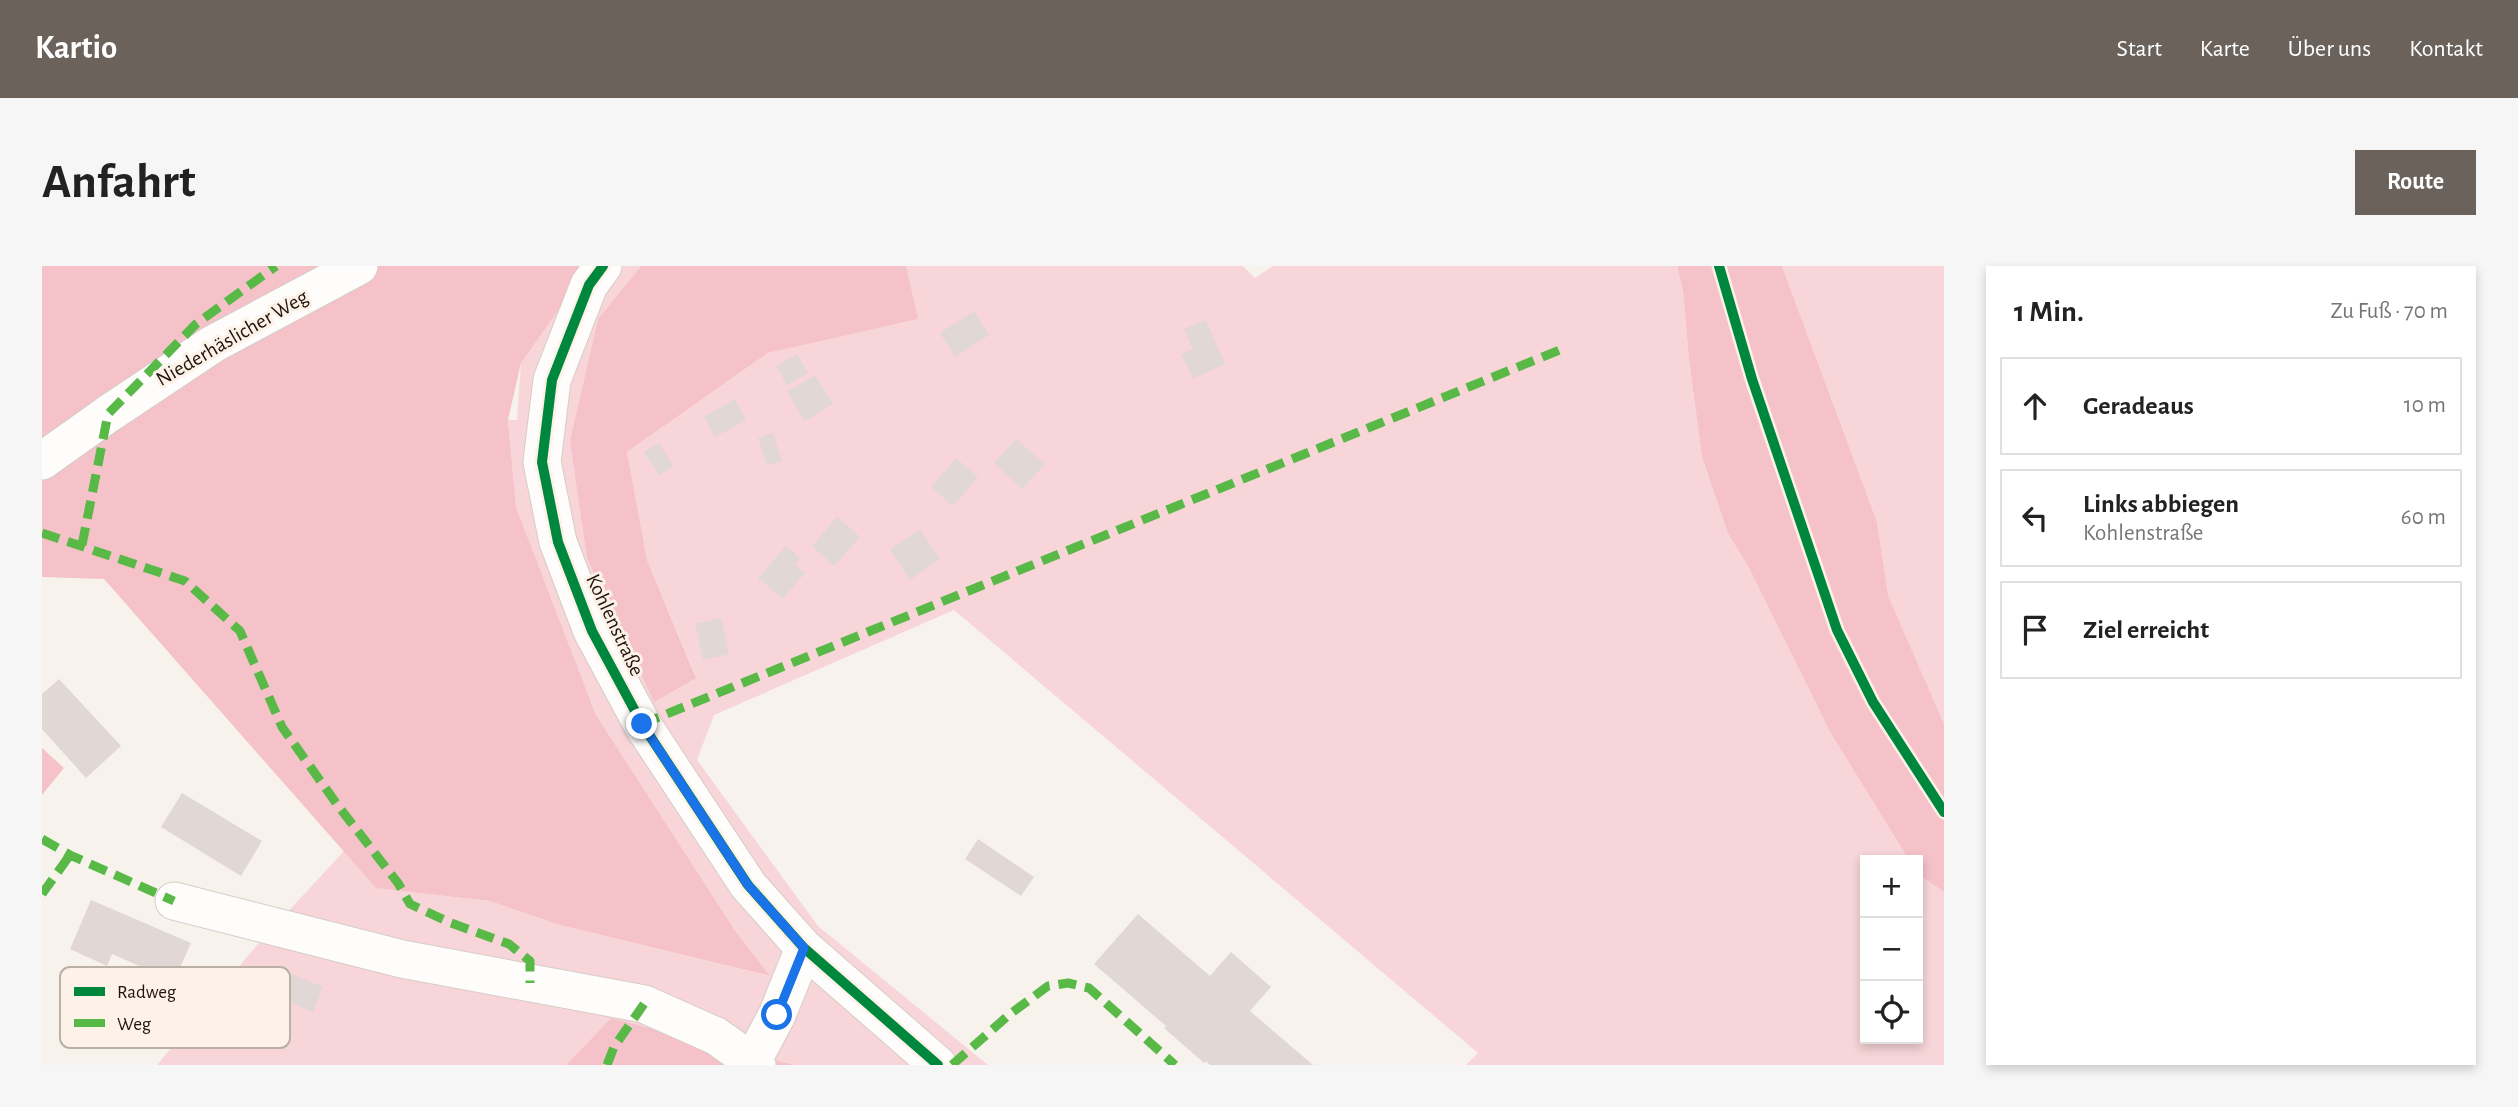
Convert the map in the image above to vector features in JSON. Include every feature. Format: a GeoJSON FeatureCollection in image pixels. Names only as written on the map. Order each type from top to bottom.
{"type":"FeatureCollection","features":[{"type":"Feature","properties":{"kind":"street","name":"Niederhäslicher Weg"},"geometry":{"type":"LineString","coordinates":[[42,461],[213,344],[359,266]]}},
{"type":"Feature","properties":{"kind":"street","name":"Kohlenstraße"},"geometry":{"type":"LineString","coordinates":[[603,266],[589,285],[552,380],[542,462],[558,542],[592,631],[642,724],[748,885],[804,948],[938,1065]]}},
{"type":"Feature","properties":{"kind":"street"},"geometry":{"type":"LineString","coordinates":[[174,901],[402,959],[644,1004],[716,1036],[755,1063],[804,948]]}},
{"type":"Feature","properties":{"kind":"shaded area"},"geometry":{"type":"Polygon","coordinates":[[[42,266],[590,266],[521,363],[508,420],[516,507],[596,715],[736,932],[770,976],[556,924],[490,901],[376,888],[104,579],[42,577],[42,266]]]}},
{"type":"Feature","properties":{"kind":"shaded area"},"geometry":{"type":"Polygon","coordinates":[[[590,266],[641,266],[598,319],[570,440],[696,677],[647,560],[627,452],[768,353],[917,319],[906,266],[1243,266],[1255,278],[1273,266],[1677,266],[1683,291],[1702,457],[1728,532],[1749,568],[1830,732],[1906,855],[1860,855],[1860,1044],[1923,1044],[1923,877],[1944,892],[1944,1065],[1466,1065],[1478,1053],[954,610],[714,715],[697,760],[818,926],[988,1065],[795,1065],[611,1018],[566,1065],[157,1065],[171,1048],[290,1048],[290,967],[239,967],[345,850],[377,888],[490,901],[556,924],[769,976],[736,932],[596,715],[516,507],[508,420],[517,420],[521,363],[590,266]]]}},
{"type":"Feature","properties":{"kind":"shaded area"},"geometry":{"type":"Polygon","coordinates":[[[641,266],[906,266],[918,319],[768,353],[627,452],[647,560],[696,678],[654,702],[587,558],[570,440],[598,319],[641,266]]]}},
{"type":"Feature","properties":{"kind":"shaded area"},"geometry":{"type":"Polygon","coordinates":[[[1677,266],[1782,266],[1877,522],[1888,596],[1944,724],[1944,892],[1923,877],[1923,855],[1906,855],[1830,732],[1749,568],[1728,533],[1702,457],[1683,291],[1677,266]]]}},
{"type":"Feature","properties":{"kind":"shaded area"},"geometry":{"type":"Polygon","coordinates":[[[1782,266],[1944,266],[1944,724],[1887,596],[1877,522],[1782,266]]]}},
{"type":"Feature","properties":{"kind":"shaded area"},"geometry":{"type":"Polygon","coordinates":[[[42,748],[64,768],[42,795],[42,748]]]}},
{"type":"Feature","properties":{"kind":"shaded area"},"geometry":{"type":"Polygon","coordinates":[[[611,1018],[795,1065],[566,1065],[611,1018]]]}},
{"type":"Feature","properties":{"kind":"building"},"geometry":{"type":"Polygon","coordinates":[[[974,311],[989,335],[955,357],[940,333],[974,311]]]}},
{"type":"Feature","properties":{"kind":"building"},"geometry":{"type":"Polygon","coordinates":[[[1206,320],[1225,364],[1193,379],[1181,354],[1193,349],[1184,329],[1206,320]]]}},
{"type":"Feature","properties":{"kind":"building"},"geometry":{"type":"Polygon","coordinates":[[[797,354],[808,373],[787,385],[776,366],[797,354]]]}},
{"type":"Feature","properties":{"kind":"building"},"geometry":{"type":"Polygon","coordinates":[[[815,375],[833,404],[805,421],[787,392],[815,375]]]}},
{"type":"Feature","properties":{"kind":"building"},"geometry":{"type":"Polygon","coordinates":[[[735,399],[746,420],[715,437],[704,417],[735,399]]]}},
{"type":"Feature","properties":{"kind":"building"},"geometry":{"type":"Polygon","coordinates":[[[773,433],[782,461],[767,465],[758,438],[773,433]]]}},
{"type":"Feature","properties":{"kind":"building"},"geometry":{"type":"Polygon","coordinates":[[[1016,439],[1045,464],[1022,489],[994,463],[1016,439]]]}},
{"type":"Feature","properties":{"kind":"building"},"geometry":{"type":"Polygon","coordinates":[[[659,443],[673,466],[659,475],[644,452],[659,443]]]}},
{"type":"Feature","properties":{"kind":"building"},"geometry":{"type":"Polygon","coordinates":[[[956,458],[978,477],[953,506],[931,487],[956,458]]]}},
{"type":"Feature","properties":{"kind":"building"},"geometry":{"type":"Polygon","coordinates":[[[837,517],[860,537],[834,566],[812,546],[837,517]]]}},
{"type":"Feature","properties":{"kind":"building"},"geometry":{"type":"Polygon","coordinates":[[[920,529],[940,559],[910,580],[890,550],[920,529]]]}},
{"type":"Feature","properties":{"kind":"building"},"geometry":{"type":"Polygon","coordinates":[[[786,546],[800,558],[795,564],[805,573],[783,599],[758,578],[786,546]]]}},
{"type":"Feature","properties":{"kind":"building"},"geometry":{"type":"Polygon","coordinates":[[[721,618],[729,654],[703,660],[695,624],[721,618]]]}},
{"type":"Feature","properties":{"kind":"building"},"geometry":{"type":"Polygon","coordinates":[[[59,679],[121,746],[86,778],[42,729],[42,694],[59,679]]]}},
{"type":"Feature","properties":{"kind":"building"},"geometry":{"type":"Polygon","coordinates":[[[182,793],[262,841],[241,876],[161,827],[182,793]]]}},
{"type":"Feature","properties":{"kind":"building"},"geometry":{"type":"Polygon","coordinates":[[[978,839],[1034,877],[1021,896],[965,859],[978,839]]]}},
{"type":"Feature","properties":{"kind":"building"},"geometry":{"type":"Polygon","coordinates":[[[91,900],[191,943],[180,967],[142,967],[112,954],[107,966],[70,949],[91,900]]]}},
{"type":"Feature","properties":{"kind":"building"},"geometry":{"type":"Polygon","coordinates":[[[1138,914],[1210,976],[1231,952],[1271,987],[1250,1011],[1313,1065],[1204,1063],[1094,964],[1138,914]]]}},
{"type":"Feature","properties":{"kind":"building"},"geometry":{"type":"Polygon","coordinates":[[[290,973],[323,987],[313,1012],[290,1003],[290,973]]]}},
{"type":"Feature","properties":{"kind":"marked path"},"geometry":{"type":"LineString","coordinates":[[82,545],[108,414],[196,324],[276,266]]}},
{"type":"Feature","properties":{"kind":"marked path"},"geometry":{"type":"LineString","coordinates":[[642,724],[1562,349]]}},
{"type":"Feature","properties":{"kind":"marked path"},"geometry":{"type":"LineString","coordinates":[[42,533],[185,581],[240,631],[282,727],[398,883],[410,904],[451,923],[509,944],[530,961],[530,983]]}},
{"type":"Feature","properties":{"kind":"marked path"},"geometry":{"type":"LineString","coordinates":[[42,839],[70,855],[174,901]]}},
{"type":"Feature","properties":{"kind":"marked path"},"geometry":{"type":"LineString","coordinates":[[42,894],[70,855]]}},
{"type":"Feature","properties":{"kind":"marked path"},"geometry":{"type":"LineString","coordinates":[[952,1065],[1010,1014],[1048,986],[1068,983],[1089,988],[1175,1065]]}},
{"type":"Feature","properties":{"kind":"marked path"},"geometry":{"type":"LineString","coordinates":[[607,1065],[614,1047],[644,1004]]}},
{"type":"Feature","properties":{"kind":"cycle path"},"geometry":{"type":"LineString","coordinates":[[603,266],[589,285],[552,380],[542,462],[558,542],[592,631],[642,724],[748,885],[804,948],[938,1065]]}},
{"type":"Feature","properties":{"kind":"cycle path"},"geometry":{"type":"LineString","coordinates":[[1719,266],[1752,379],[1837,630],[1873,702],[1944,812]]}},
{"type":"Feature","properties":{"kind":"route"},"geometry":{"type":"LineString","coordinates":[[642,724],[748,885],[804,948],[777,1015]]}}]}
